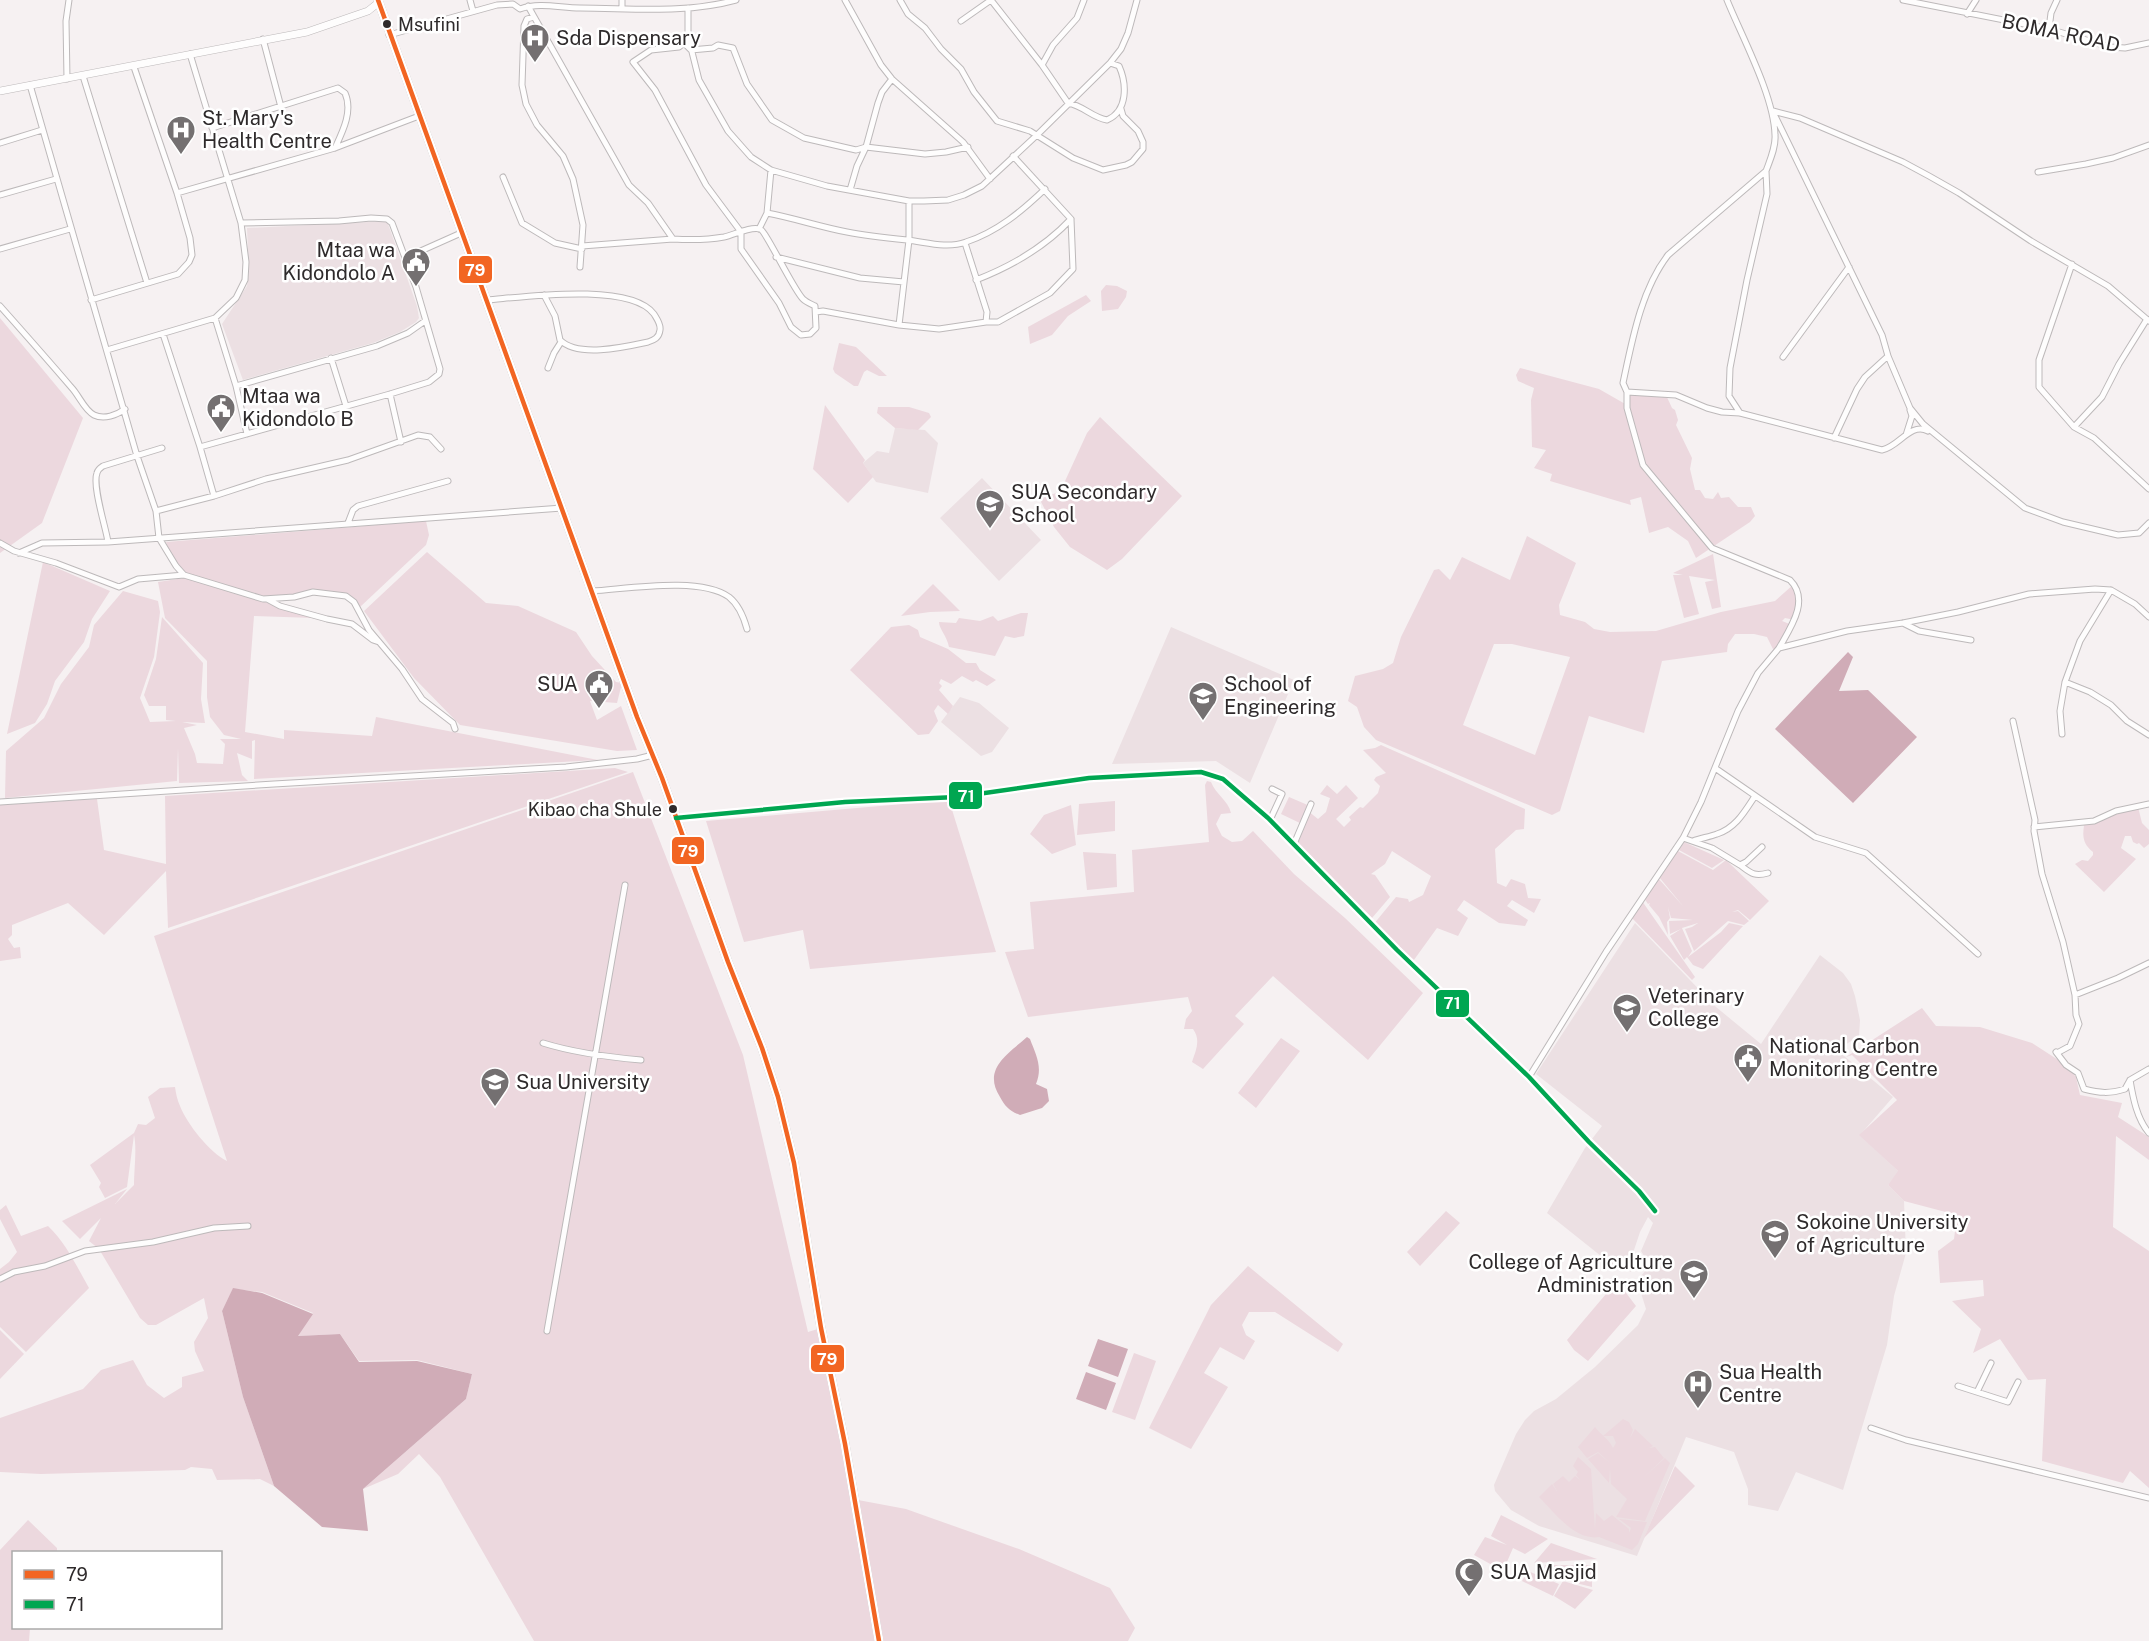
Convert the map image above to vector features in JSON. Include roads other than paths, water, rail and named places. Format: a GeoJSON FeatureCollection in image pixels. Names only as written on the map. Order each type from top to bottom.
{"type":"FeatureCollection","features":[{"type":"Feature","properties":{"kind":"main road"},"geometry":{"type":"LineString","coordinates":[[378,2],[388,35],[487,300],[637,717],[762,1048],[786,1126],[879,1641]]}},
{"type":"Feature","properties":{"kind":"street"},"geometry":{"type":"LineString","coordinates":[[68,79],[66,21],[69,0]]}},
{"type":"Feature","properties":{"kind":"street"},"geometry":{"type":"LineString","coordinates":[[470,0],[473,10]]}},
{"type":"Feature","properties":{"kind":"street"},"geometry":{"type":"LineString","coordinates":[[520,0],[520,9]]}},
{"type":"Feature","properties":{"kind":"street"},"geometry":{"type":"LineString","coordinates":[[622,0],[622,9]]}},
{"type":"Feature","properties":{"kind":"street"},"geometry":{"type":"LineString","coordinates":[[520,9],[528,6],[622,9],[688,8],[736,0]]}},
{"type":"Feature","properties":{"kind":"street"},"geometry":{"type":"LineString","coordinates":[[845,0],[881,65],[892,79],[968,147],[990,179]]}},
{"type":"Feature","properties":{"kind":"street"},"geometry":{"type":"LineString","coordinates":[[900,0],[908,14],[925,28],[940,49],[961,69],[974,92],[997,120],[1022,127],[1073,158],[1103,170],[1126,165],[1140,153],[1143,144],[1138,131],[1120,109]]}},
{"type":"Feature","properties":{"kind":"street"},"geometry":{"type":"LineString","coordinates":[[961,21],[991,0],[1042,65],[1068,103],[1080,105],[1090,114],[1107,120],[1120,109],[1124,99],[1123,77],[1119,66],[1110,63]]}},
{"type":"Feature","properties":{"kind":"street"},"geometry":{"type":"LineString","coordinates":[[1042,65],[1053,45],[1077,18],[1084,0]]}},
{"type":"Feature","properties":{"kind":"street"},"geometry":{"type":"LineString","coordinates":[[688,8],[688,36],[699,80],[728,130],[747,153],[771,170],[827,186],[909,201],[948,200],[964,195],[990,179],[1110,63],[1121,49],[1128,33],[1137,0]]}},
{"type":"Feature","properties":{"kind":"street"},"geometry":{"type":"LineString","coordinates":[[1727,0],[1773,111],[1882,335],[1912,416],[1906,435]]}},
{"type":"Feature","properties":{"kind":"street","name":"BOMA ROAD"},"geometry":{"type":"LineString","coordinates":[[1903,0],[1967,14],[2008,19],[2110,47],[2125,48],[2149,43]]}},
{"type":"Feature","properties":{"kind":"street"},"geometry":{"type":"LineString","coordinates":[[1967,14],[1976,0]]}},
{"type":"Feature","properties":{"kind":"street"},"geometry":{"type":"LineString","coordinates":[[2049,29],[2051,13],[2057,0]]}},
{"type":"Feature","properties":{"kind":"street"},"geometry":{"type":"LineString","coordinates":[[0,91],[307,32],[368,11],[378,2]]}},
{"type":"Feature","properties":{"kind":"street"},"geometry":{"type":"LineString","coordinates":[[388,35],[473,10],[513,4],[520,9]]}},
{"type":"Feature","properties":{"kind":"street"},"geometry":{"type":"LineString","coordinates":[[528,6],[629,185],[648,204],[673,239]]}},
{"type":"Feature","properties":{"kind":"street"},"geometry":{"type":"LineString","coordinates":[[534,17],[527,19],[524,26],[522,86],[526,104],[537,125],[563,156],[570,172],[583,225],[580,267]]}},
{"type":"Feature","properties":{"kind":"street"},"geometry":{"type":"LineString","coordinates":[[263,39],[281,107]]}},
{"type":"Feature","properties":{"kind":"street"},"geometry":{"type":"LineString","coordinates":[[503,177],[521,223],[555,243],[582,248],[673,239],[724,237],[741,232],[759,229],[765,233],[804,300],[815,306],[818,324],[813,332],[801,335],[791,327],[779,303],[741,249],[741,232],[706,185],[655,90],[633,62],[651,50],[679,48],[684,43],[691,50]]}},
{"type":"Feature","properties":{"kind":"street"},"geometry":{"type":"LineString","coordinates":[[691,50],[713,48],[718,45],[733,48],[747,84],[772,120],[804,138],[856,150],[866,147],[935,154],[968,147]]}},
{"type":"Feature","properties":{"kind":"street"},"geometry":{"type":"LineString","coordinates":[[107,350],[215,318],[236,298],[245,280],[246,262],[241,223],[190,54]]}},
{"type":"Feature","properties":{"kind":"street"},"geometry":{"type":"LineString","coordinates":[[91,300],[178,274],[192,255],[190,238],[177,193],[134,67]]}},
{"type":"Feature","properties":{"kind":"street"},"geometry":{"type":"LineString","coordinates":[[83,76],[147,283]]}},
{"type":"Feature","properties":{"kind":"street"},"geometry":{"type":"LineString","coordinates":[[850,190],[880,99],[892,79]]}},
{"type":"Feature","properties":{"kind":"street"},"geometry":{"type":"LineString","coordinates":[[30,86],[137,456],[156,511],[159,538],[184,575]]}},
{"type":"Feature","properties":{"kind":"street"},"geometry":{"type":"LineString","coordinates":[[212,128],[335,88],[342,90],[347,96],[349,108],[335,148]]}},
{"type":"Feature","properties":{"kind":"street"},"geometry":{"type":"LineString","coordinates":[[1740,413],[1729,396],[1730,368],[1767,194],[1766,171],[1775,137],[1773,111]]}},
{"type":"Feature","properties":{"kind":"street"},"geometry":{"type":"LineString","coordinates":[[1773,111],[1800,118],[1903,162],[1959,193],[2031,241],[2108,286],[2148,320],[2119,364],[2102,397],[2074,427]]}},
{"type":"Feature","properties":{"kind":"street"},"geometry":{"type":"LineString","coordinates":[[177,193],[335,148],[419,116]]}},
{"type":"Feature","properties":{"kind":"street"},"geometry":{"type":"LineString","coordinates":[[0,142],[42,130]]}},
{"type":"Feature","properties":{"kind":"street"},"geometry":{"type":"LineString","coordinates":[[2037,172],[2104,160],[2149,145]]}},
{"type":"Feature","properties":{"kind":"street"},"geometry":{"type":"LineString","coordinates":[[816,312],[823,311],[899,325],[939,329],[998,322],[1050,293],[1073,270],[1071,219],[1013,156]]}},
{"type":"Feature","properties":{"kind":"street"},"geometry":{"type":"LineString","coordinates":[[759,229],[767,213],[771,170]]}},
{"type":"Feature","properties":{"kind":"street"},"geometry":{"type":"LineString","coordinates":[[1529,1077],[1606,952],[1683,838],[1701,802],[1726,738],[1758,673],[1779,648],[1795,620],[1799,602],[1798,587],[1790,580],[1713,548],[1643,465],[1623,383],[1649,286],[1657,269],[1668,255],[1766,171]]}},
{"type":"Feature","properties":{"kind":"street"},"geometry":{"type":"LineString","coordinates":[[0,195],[56,179]]}},
{"type":"Feature","properties":{"kind":"street"},"geometry":{"type":"LineString","coordinates":[[767,213],[849,233],[909,240],[927,245],[965,243],[1005,222],[1045,189]]}},
{"type":"Feature","properties":{"kind":"street"},"geometry":{"type":"LineString","coordinates":[[899,325],[909,240],[909,201]]}},
{"type":"Feature","properties":{"kind":"street"},"geometry":{"type":"LineString","coordinates":[[200,447],[390,394],[429,382],[439,374],[432,340],[416,287],[392,223],[387,219],[241,223]]}},
{"type":"Feature","properties":{"kind":"street"},"geometry":{"type":"LineString","coordinates":[[976,280],[1012,265],[1060,230],[1071,219]]}},
{"type":"Feature","properties":{"kind":"street"},"geometry":{"type":"LineString","coordinates":[[0,249],[70,229]]}},
{"type":"Feature","properties":{"kind":"street"},"geometry":{"type":"LineString","coordinates":[[405,258],[461,233]]}},
{"type":"Feature","properties":{"kind":"street"},"geometry":{"type":"LineString","coordinates":[[965,243],[987,312],[986,322]]}},
{"type":"Feature","properties":{"kind":"street"},"geometry":{"type":"LineString","coordinates":[[777,257],[860,278],[904,282]]}},
{"type":"Feature","properties":{"kind":"street"},"geometry":{"type":"LineString","coordinates":[[2072,264],[2042,350],[2038,368],[2039,387],[2074,427],[2094,438],[2149,489]]}},
{"type":"Feature","properties":{"kind":"street"},"geometry":{"type":"LineString","coordinates":[[1783,357],[1849,267]]}},
{"type":"Feature","properties":{"kind":"street"},"geometry":{"type":"LineString","coordinates":[[487,300],[544,295],[597,295],[632,299],[648,307],[661,326],[657,338],[637,344],[589,350],[575,348],[561,342]]}},
{"type":"Feature","properties":{"kind":"street"},"geometry":{"type":"LineString","coordinates":[[544,295],[553,309],[561,342],[548,368]]}},
{"type":"Feature","properties":{"kind":"street"},"geometry":{"type":"LineString","coordinates":[[0,306],[74,390],[92,414],[98,417],[108,417],[125,409]]}},
{"type":"Feature","properties":{"kind":"street"},"geometry":{"type":"LineString","coordinates":[[215,318],[236,386],[247,434]]}},
{"type":"Feature","properties":{"kind":"street"},"geometry":{"type":"LineString","coordinates":[[236,386],[392,340],[408,333],[425,321]]}},
{"type":"Feature","properties":{"kind":"street"},"geometry":{"type":"LineString","coordinates":[[164,334],[214,496]]}},
{"type":"Feature","properties":{"kind":"street"},"geometry":{"type":"LineString","coordinates":[[1833,438],[1865,377],[1888,356]]}},
{"type":"Feature","properties":{"kind":"street"},"geometry":{"type":"LineString","coordinates":[[331,358],[346,406]]}},
{"type":"Feature","properties":{"kind":"street"},"geometry":{"type":"LineString","coordinates":[[1627,392],[1676,395],[1707,408],[1740,413],[1882,450],[1893,447],[1914,430],[1924,429],[1932,433]]}},
{"type":"Feature","properties":{"kind":"street"},"geometry":{"type":"LineString","coordinates":[[390,394],[401,442]]}},
{"type":"Feature","properties":{"kind":"street"},"geometry":{"type":"LineString","coordinates":[[1910,408],[1932,433],[2025,508],[2063,522],[2118,535],[2139,533],[2149,524]]}},
{"type":"Feature","properties":{"kind":"street"},"geometry":{"type":"LineString","coordinates":[[156,511],[214,496],[245,484],[348,460],[418,435],[425,434],[441,449]]}},
{"type":"Feature","properties":{"kind":"street"},"geometry":{"type":"LineString","coordinates":[[108,542],[96,473],[103,466],[162,448]]}},
{"type":"Feature","properties":{"kind":"street"},"geometry":{"type":"LineString","coordinates":[[348,523],[353,510],[358,506],[448,481]]}},
{"type":"Feature","properties":{"kind":"street"},"geometry":{"type":"LineString","coordinates":[[19,553],[42,543],[108,542],[562,508]]}},
{"type":"Feature","properties":{"kind":"street"},"geometry":{"type":"LineString","coordinates":[[0,543],[19,553],[56,563],[119,587],[138,579],[184,575],[267,599],[280,606],[352,624],[380,642]]}},
{"type":"Feature","properties":{"kind":"street"},"geometry":{"type":"LineString","coordinates":[[592,591],[673,585],[687,585],[711,590],[726,595],[732,600],[741,612],[747,629]]}},
{"type":"Feature","properties":{"kind":"street"},"geometry":{"type":"LineString","coordinates":[[1779,648],[1847,631],[1958,612],[2029,594],[2111,590],[2135,604],[2149,617]]}},
{"type":"Feature","properties":{"kind":"street"},"geometry":{"type":"LineString","coordinates":[[2062,734],[2060,711],[2065,682],[2080,641],[2111,590]]}},
{"type":"Feature","properties":{"kind":"street"},"geometry":{"type":"LineString","coordinates":[[267,599],[294,597],[313,592],[346,596],[354,602],[369,630],[402,669],[422,699],[453,723],[455,729]]}},
{"type":"Feature","properties":{"kind":"street"},"geometry":{"type":"LineString","coordinates":[[1903,623],[1919,631],[1971,640]]}},
{"type":"Feature","properties":{"kind":"street"},"geometry":{"type":"LineString","coordinates":[[2065,682],[2090,692],[2111,705],[2127,721],[2149,735]]}},
{"type":"Feature","properties":{"kind":"street"},"geometry":{"type":"LineString","coordinates":[[2013,721],[2035,820],[2034,827],[2042,874],[2063,942],[2079,1024],[2070,1046],[2056,1052],[2066,1065],[2078,1073],[2084,1089],[2110,1094],[2125,1089],[2130,1080],[2149,1069]]}},
{"type":"Feature","properties":{"kind":"street"},"geometry":{"type":"LineString","coordinates":[[0,802],[566,767],[653,755]]}},
{"type":"Feature","properties":{"kind":"street"},"geometry":{"type":"LineString","coordinates":[[1715,768],[1772,805],[1815,837],[1866,853],[1978,954]]}},
{"type":"Feature","properties":{"kind":"street"},"geometry":{"type":"LineString","coordinates":[[676,818],[834,803],[957,797],[1089,778],[1201,772],[1215,774],[1232,784],[1270,820],[1397,950],[1529,1077],[1639,1191],[1655,1211]]}},
{"type":"Feature","properties":{"kind":"street"},"geometry":{"type":"LineString","coordinates":[[1270,820],[1282,794],[1272,789]]}},
{"type":"Feature","properties":{"kind":"street"},"geometry":{"type":"LineString","coordinates":[[1693,841],[1717,835],[1733,825],[1755,796]]}},
{"type":"Feature","properties":{"kind":"street"},"geometry":{"type":"LineString","coordinates":[[1294,844],[1311,804]]}},
{"type":"Feature","properties":{"kind":"street"},"geometry":{"type":"LineString","coordinates":[[2034,827],[2094,821],[2116,811],[2149,804]]}},
{"type":"Feature","properties":{"kind":"street"},"geometry":{"type":"LineString","coordinates":[[1683,838],[1712,848],[1751,874],[1756,876],[1768,873]]}},
{"type":"Feature","properties":{"kind":"street"},"geometry":{"type":"LineString","coordinates":[[1740,865],[1762,847]]}},
{"type":"Feature","properties":{"kind":"street"},"geometry":{"type":"LineString","coordinates":[[547,1331],[597,1056],[625,885]]}},
{"type":"Feature","properties":{"kind":"street"},"geometry":{"type":"LineString","coordinates":[[2075,995],[2149,963]]}},
{"type":"Feature","properties":{"kind":"street"},"geometry":{"type":"LineString","coordinates":[[543,1043],[568,1051],[641,1060]]}},
{"type":"Feature","properties":{"kind":"street"},"geometry":{"type":"LineString","coordinates":[[2130,1080],[2139,1116],[2149,1133]]}},
{"type":"Feature","properties":{"kind":"street"},"geometry":{"type":"LineString","coordinates":[[0,1279],[14,1272],[45,1266],[85,1251],[153,1242],[214,1228],[248,1226]]}},
{"type":"Feature","properties":{"kind":"street"},"geometry":{"type":"LineString","coordinates":[[1977,1392],[1991,1363]]}},
{"type":"Feature","properties":{"kind":"street"},"geometry":{"type":"LineString","coordinates":[[1958,1386],[2008,1402],[2018,1382]]}},
{"type":"Feature","properties":{"kind":"street"},"geometry":{"type":"LineString","coordinates":[[1871,1428],[1916,1442],[2149,1498]]}},
{"type":"Feature","properties":{"kind":"place","name":"Msufini"},"geometry":{"type":"Point","coordinates":[387,24]}},
{"type":"Feature","properties":{"kind":"place","name":"Sda Dispensary"},"geometry":{"type":"Point","coordinates":[535,64]}},
{"type":"Feature","properties":{"kind":"place","name":"St. Mary's Health Centre"},"geometry":{"type":"Point","coordinates":[181,156]}},
{"type":"Feature","properties":{"kind":"place","name":"Mtaa wa Kidondolo A"},"geometry":{"type":"Point","coordinates":[416,288]}},
{"type":"Feature","properties":{"kind":"place","name":"Mtaa wa Kidondolo B"},"geometry":{"type":"Point","coordinates":[221,434]}},
{"type":"Feature","properties":{"kind":"place","name":"SUA Secondary School"},"geometry":{"type":"Point","coordinates":[990,530]}},
{"type":"Feature","properties":{"kind":"place","name":"SUA"},"geometry":{"type":"Point","coordinates":[599,710]}},
{"type":"Feature","properties":{"kind":"place","name":"School of Engineering"},"geometry":{"type":"Point","coordinates":[1203,722]}},
{"type":"Feature","properties":{"kind":"place","name":"Kibao cha Shule"},"geometry":{"type":"Point","coordinates":[673,809]}},
{"type":"Feature","properties":{"kind":"place","name":"Veterinary College"},"geometry":{"type":"Point","coordinates":[1627,1034]}},
{"type":"Feature","properties":{"kind":"place","name":"National Carbon Monitoring Centre"},"geometry":{"type":"Point","coordinates":[1748,1084]}},
{"type":"Feature","properties":{"kind":"place","name":"Sua University"},"geometry":{"type":"Point","coordinates":[495,1108]}},
{"type":"Feature","properties":{"kind":"place","name":"Sokoine University of Agriculture"},"geometry":{"type":"Point","coordinates":[1775,1260]}},
{"type":"Feature","properties":{"kind":"place","name":"College of Agriculture Administration"},"geometry":{"type":"Point","coordinates":[1694,1300]}},
{"type":"Feature","properties":{"kind":"place","name":"Sua Health Centre"},"geometry":{"type":"Point","coordinates":[1698,1410]}},
{"type":"Feature","properties":{"kind":"place","name":"SUA Masjid"},"geometry":{"type":"Point","coordinates":[1469,1598]}}]}
